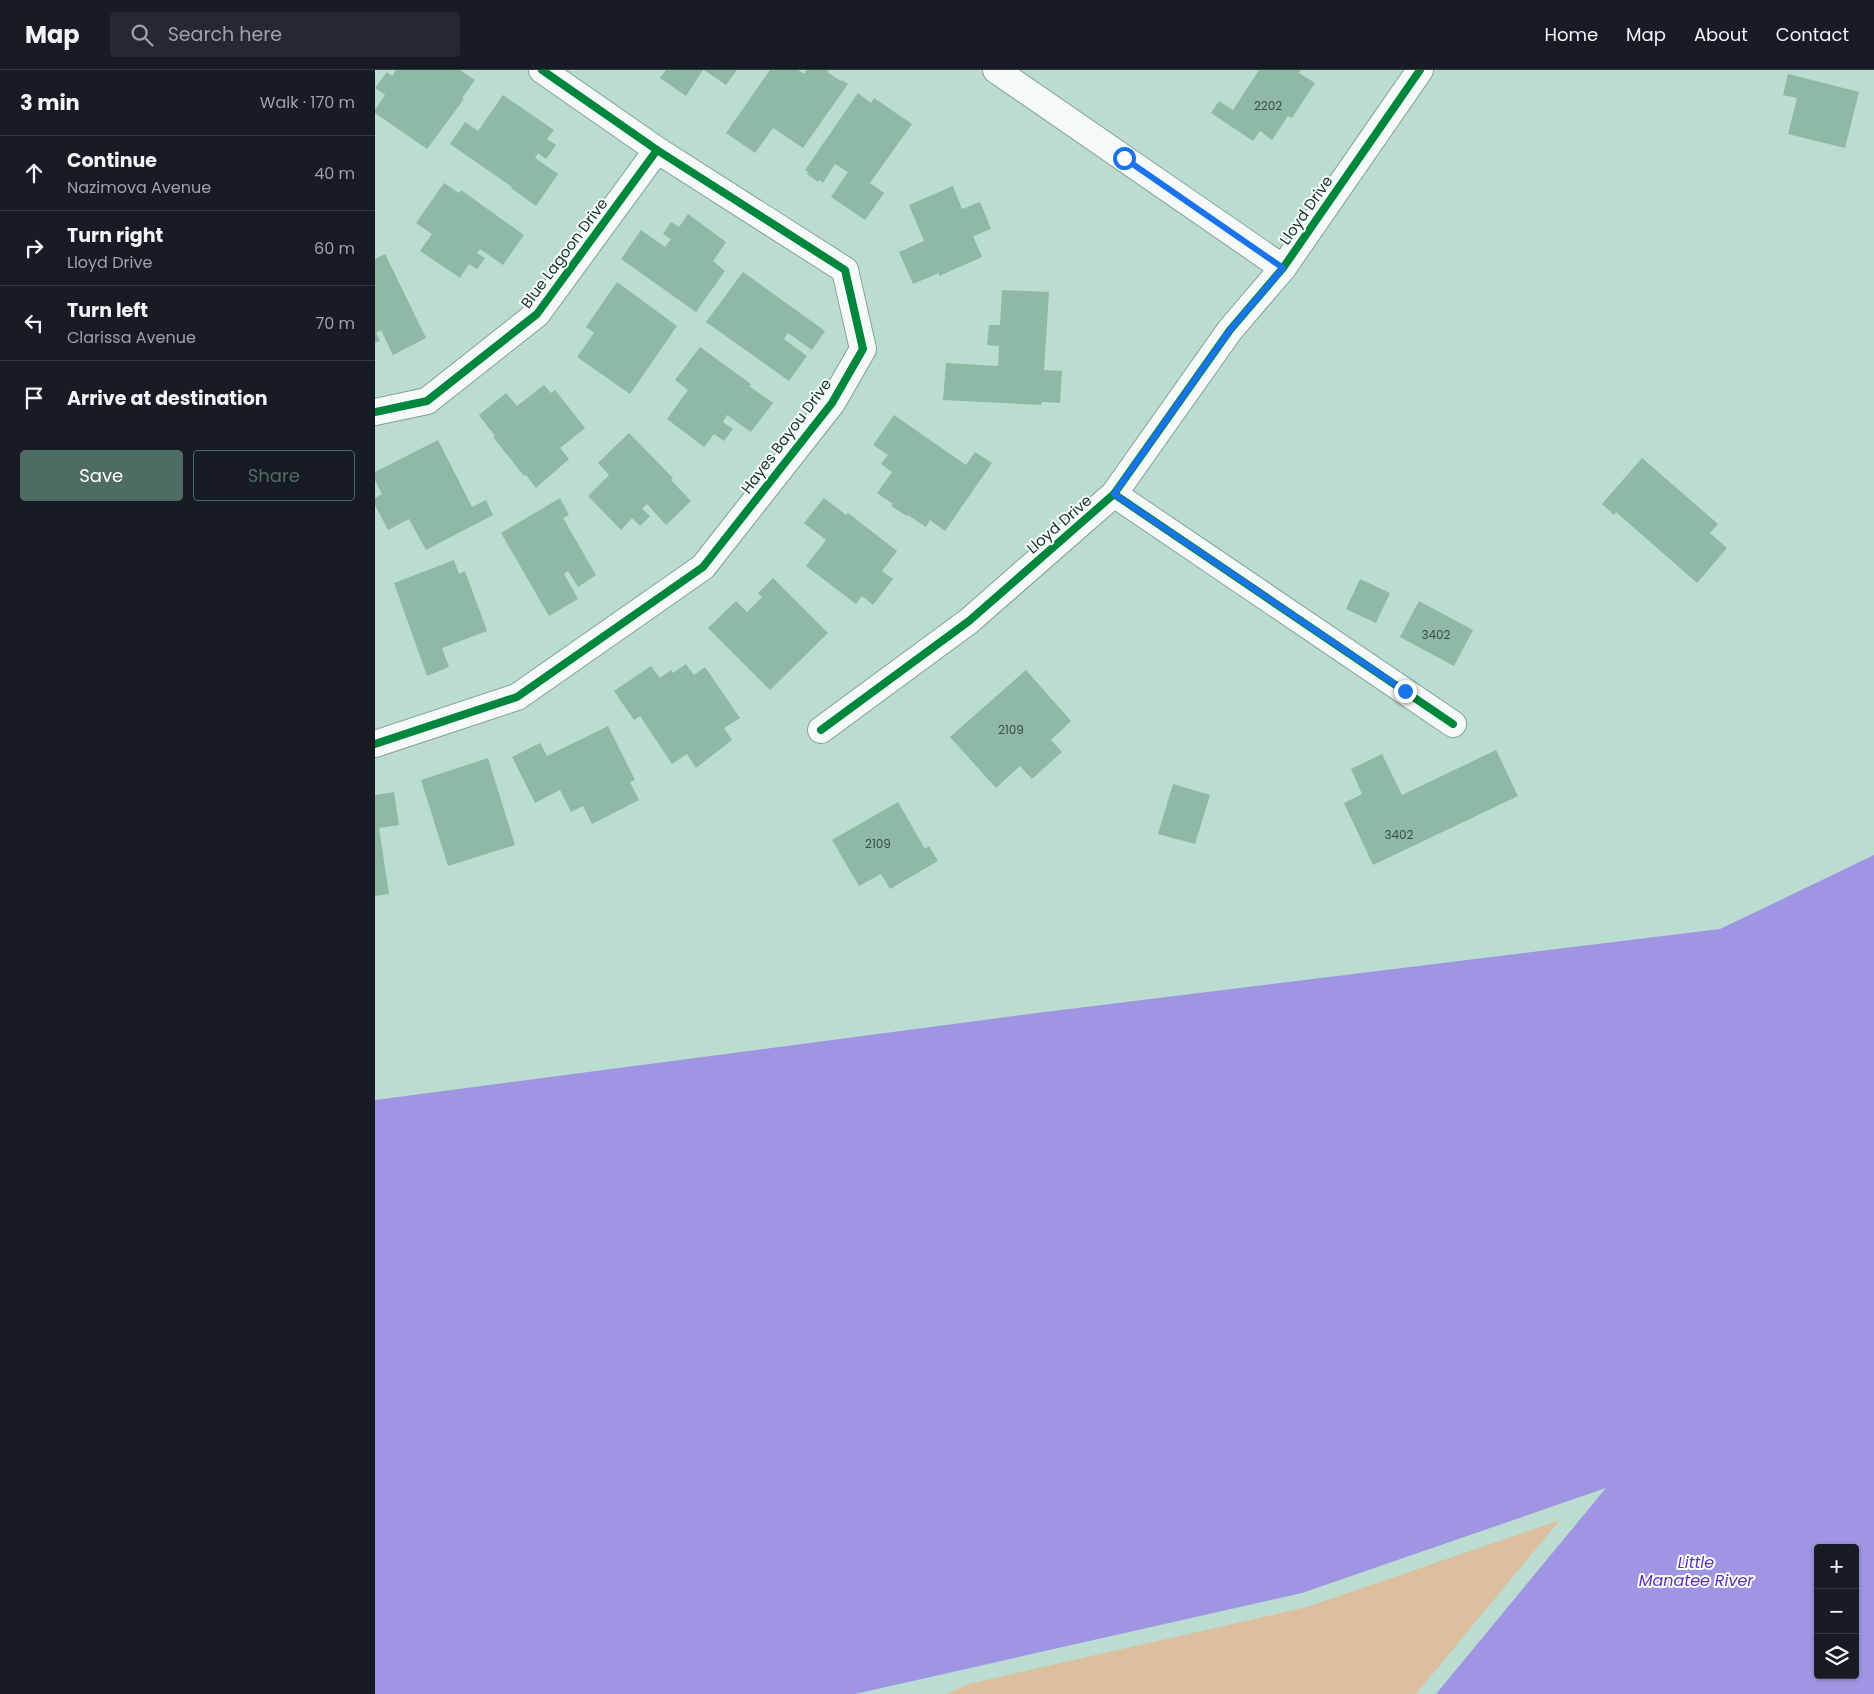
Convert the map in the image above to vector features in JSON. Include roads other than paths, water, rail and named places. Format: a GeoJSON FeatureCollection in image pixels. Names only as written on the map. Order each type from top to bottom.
{"type":"FeatureCollection","features":[{"type":"Feature","properties":{"kind":"street","name":"Hayes Bayou Drive"},"geometry":{"type":"LineString","coordinates":[[375,744],[517,697],[703,567],[832,403],[863,349],[845,270],[657,150],[542,70]]}},
{"type":"Feature","properties":{"kind":"street"},"geometry":{"type":"LineString","coordinates":[[996,70],[1283,268]]}},
{"type":"Feature","properties":{"kind":"street","name":"Lloyd Drive"},"geometry":{"type":"LineString","coordinates":[[821,730],[969,621],[1114,494],[1230,330],[1283,268],[1421,70]]}},
{"type":"Feature","properties":{"kind":"street","name":"Blue Lagoon Drive"},"geometry":{"type":"LineString","coordinates":[[375,412],[427,401],[537,314],[657,150]]}},
{"type":"Feature","properties":{"kind":"street"},"geometry":{"type":"LineString","coordinates":[[1114,494],[1453,724]]}},
{"type":"Feature","properties":{"kind":"water","name":"Little Manatee River"},"geometry":{"type":"Polygon","coordinates":[[[1874,855],[1874,1694],[1436,1694],[1606,1488],[1302,1593],[855,1694],[375,1694],[375,1100],[1037,1013],[1720,929],[1874,855]]]}}]}
